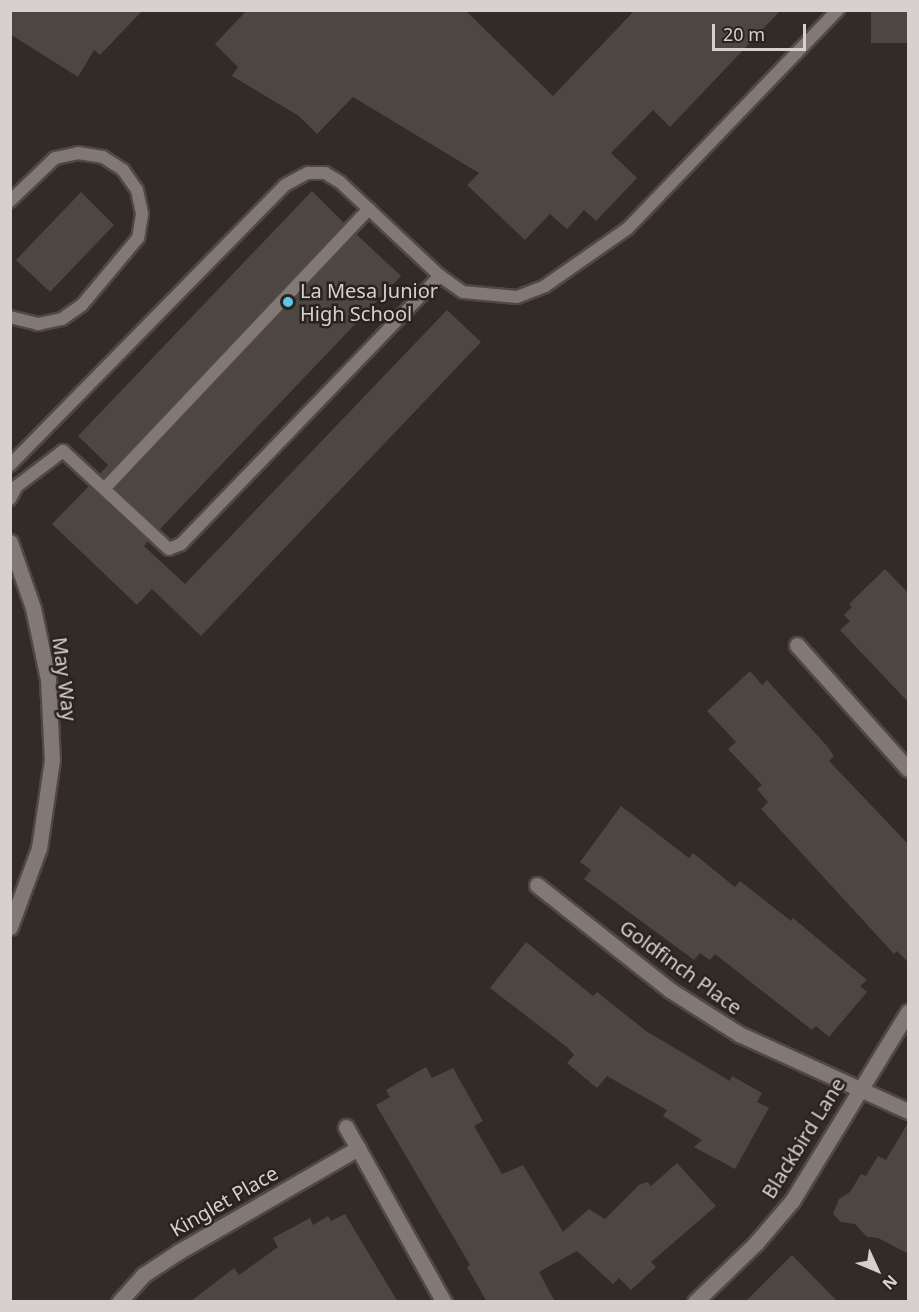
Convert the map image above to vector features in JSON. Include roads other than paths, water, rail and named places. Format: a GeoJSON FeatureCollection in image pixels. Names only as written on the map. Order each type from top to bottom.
{"type":"FeatureCollection","features":[{"type":"Feature","properties":{"kind":"street","name":"May Way"},"geometry":{"type":"LineString","coordinates":[[10,542],[33,608],[48,679],[52,760],[39,848],[10,927]]}},
{"type":"Feature","properties":{"kind":"street"},"geometry":{"type":"LineString","coordinates":[[797,645],[907,765]]}},
{"type":"Feature","properties":{"kind":"street","name":"Goldfinch Place"},"geometry":{"type":"LineString","coordinates":[[537,885],[670,990],[739,1034],[909,1111]]}},
{"type":"Feature","properties":{"kind":"street","name":"Blackbird Lane"},"geometry":{"type":"LineString","coordinates":[[698,1301],[756,1243],[792,1202],[860,1088],[909,1012]]}},
{"type":"Feature","properties":{"kind":"street"},"geometry":{"type":"LineString","coordinates":[[346,1127],[444,1302]]}},
{"type":"Feature","properties":{"kind":"street","name":"Kinglet Place"},"geometry":{"type":"LineString","coordinates":[[119,1302],[143,1275],[178,1252],[358,1148]]}},
{"type":"Feature","properties":{"kind":"lane"},"geometry":{"type":"LineString","coordinates":[[10,465],[285,185],[308,173],[325,173],[369,209],[440,276],[463,292],[488,297],[517,297],[545,286],[628,228],[838,10]]}},
{"type":"Feature","properties":{"kind":"lane"},"geometry":{"type":"LineString","coordinates":[[10,201],[55,158],[78,153],[103,157],[123,170],[137,190],[142,214],[138,238],[82,305],[62,319],[38,324],[10,317]]}},
{"type":"Feature","properties":{"kind":"lane"},"geometry":{"type":"LineString","coordinates":[[105,488],[369,209]]}},
{"type":"Feature","properties":{"kind":"lane"},"geometry":{"type":"LineString","coordinates":[[10,499],[17,486],[63,451],[169,549],[182,544],[440,276]]}},
{"type":"Feature","properties":{"kind":"place","name":"La Mesa Junior High School"},"geometry":{"type":"Point","coordinates":[288,302]}}]}
